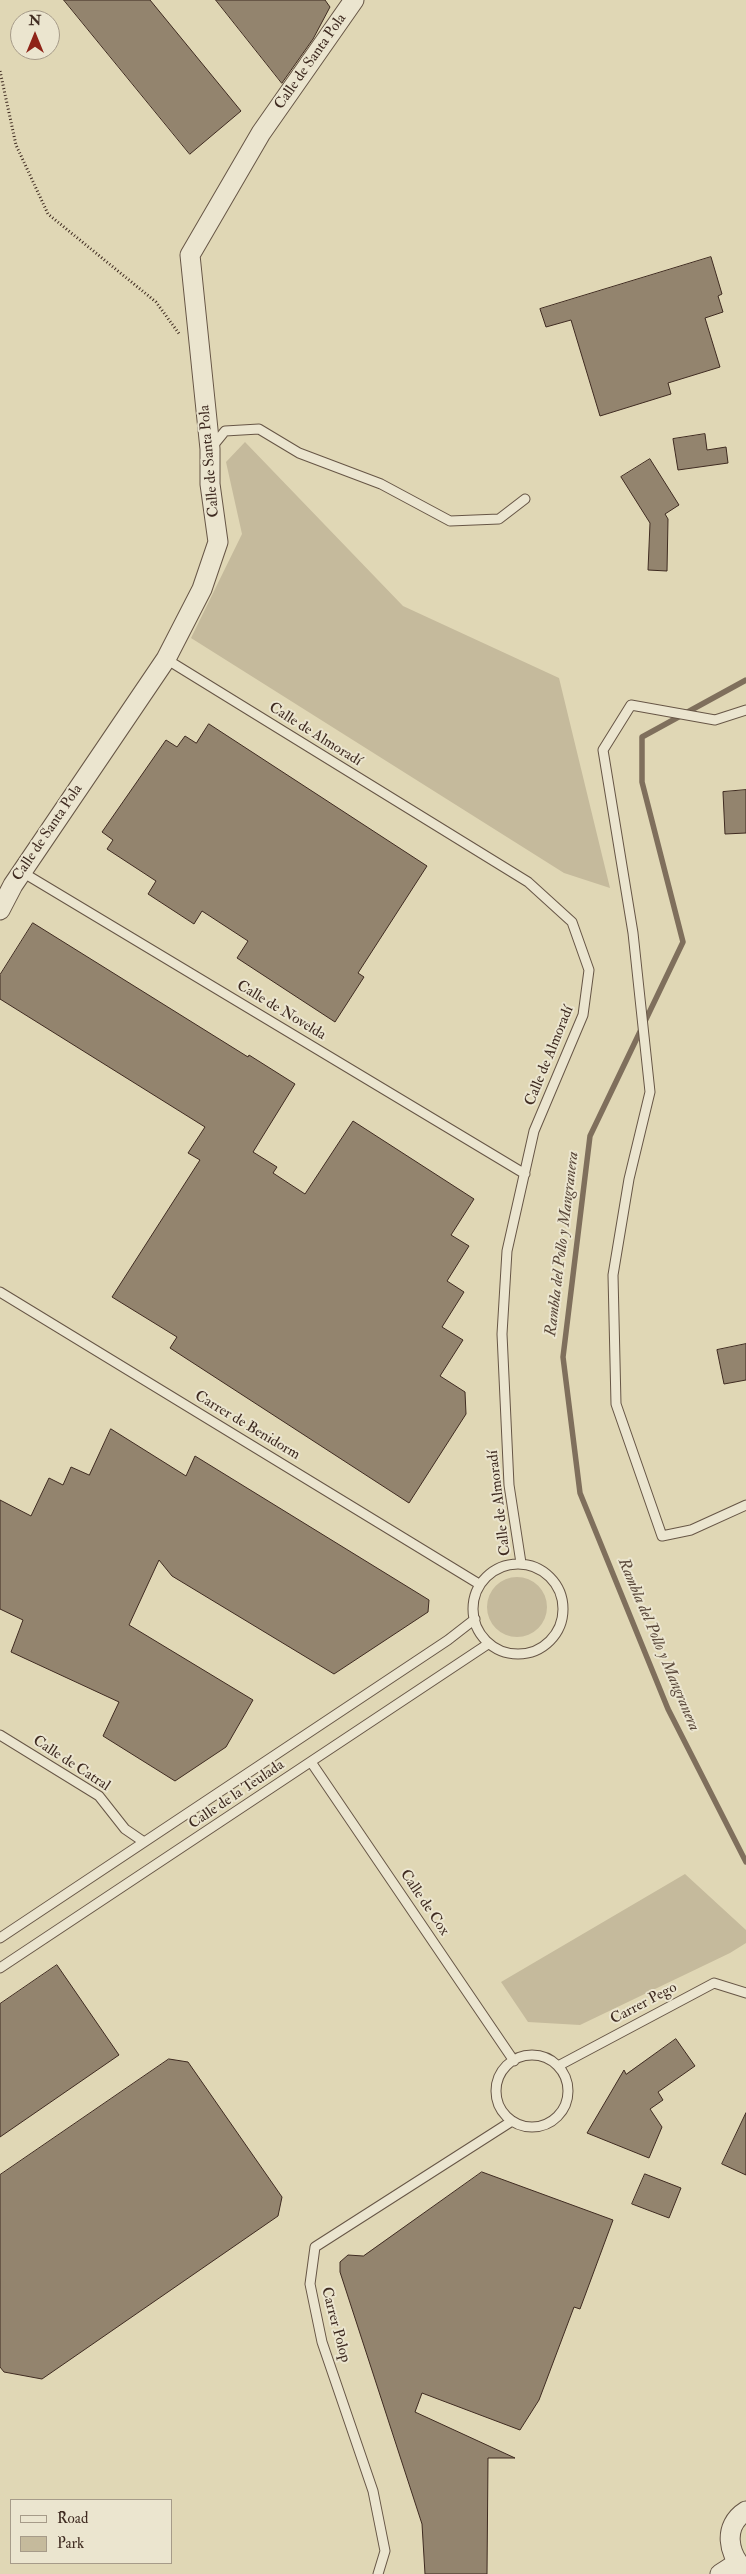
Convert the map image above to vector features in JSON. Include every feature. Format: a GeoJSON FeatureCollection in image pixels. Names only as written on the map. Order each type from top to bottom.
{"type":"FeatureCollection","features":[{"type":"Feature","properties":{"kind":"street","name":"Calle de Santa Pola"},"geometry":{"type":"LineString","coordinates":[[0,910],[22,872],[166,659],[202,589],[218,542],[210,484],[210,449],[190,255],[261,133],[354,0]]}},
{"type":"Feature","properties":{"kind":"street"},"geometry":{"type":"LineString","coordinates":[[720,2574],[742,2567],[731,2552],[729,2538],[733,2526],[746,2512]]}},
{"type":"Feature","properties":{"kind":"lane"},"geometry":{"type":"LineString","coordinates":[[210,449],[225,431],[259,429],[298,453],[381,484],[450,522],[499,519],[525,499]]}},
{"type":"Feature","properties":{"kind":"lane","name":"Calle de Almoradí"},"geometry":{"type":"LineString","coordinates":[[166,659],[528,882],[572,922],[590,970],[583,1015],[534,1131],[507,1251],[502,1334],[508,1485],[521,1563]]}},
{"type":"Feature","properties":{"kind":"lane"},"geometry":{"type":"LineString","coordinates":[[746,710],[715,720],[631,704],[603,750],[633,933],[650,1092],[628,1179],[613,1275],[616,1404],[662,1536],[691,1530],[746,1505]]}},
{"type":"Feature","properties":{"kind":"lane","name":"Calle de Novelda"},"geometry":{"type":"LineString","coordinates":[[22,872],[525,1174]]}},
{"type":"Feature","properties":{"kind":"lane","name":"Carrer de Benidorm"},"geometry":{"type":"LineString","coordinates":[[0,1292],[479,1584]]}},
{"type":"Feature","properties":{"kind":"lane"},"geometry":{"type":"LineString","coordinates":[[521,1563],[536,1567],[554,1581],[561,1595],[562,1621],[551,1640],[532,1652],[510,1653],[488,1644],[480,1635],[472,1613],[473,1599],[479,1584],[499,1567],[521,1563]]}},
{"type":"Feature","properties":{"kind":"lane","name":"Calle de la Teulada"},"geometry":{"type":"LineString","coordinates":[[0,1938],[448,1640],[474,1619]]}},
{"type":"Feature","properties":{"kind":"lane","name":"Calle de la Teulada"},"geometry":{"type":"LineString","coordinates":[[0,1968],[488,1644]]}},
{"type":"Feature","properties":{"kind":"lane","name":"Calle de Catral"},"geometry":{"type":"LineString","coordinates":[[0,1735],[99,1796],[125,1830],[144,1842]]}},
{"type":"Feature","properties":{"kind":"lane","name":"Calle de Cox"},"geometry":{"type":"LineString","coordinates":[[310,1762],[514,2061]]}},
{"type":"Feature","properties":{"kind":"lane","name":"Carrer Pego"},"geometry":{"type":"LineString","coordinates":[[558,2066],[714,1983],[746,1993]]}},
{"type":"Feature","properties":{"kind":"lane"},"geometry":{"type":"LineString","coordinates":[[529,2056],[542,2057],[558,2066],[565,2076],[568,2089],[566,2102],[561,2113],[554,2120],[536,2127],[523,2126],[512,2121],[504,2114],[498,2103],[496,2090],[502,2072],[514,2061],[529,2056]]}},
{"type":"Feature","properties":{"kind":"lane","name":"Carrer Polop"},"geometry":{"type":"LineString","coordinates":[[378,2574],[385,2551],[372,2491],[322,2342],[310,2284],[315,2247],[512,2121]]}},
{"type":"Feature","properties":{"kind":"path"},"geometry":{"type":"LineString","coordinates":[[0,71],[16,145],[48,214],[156,302],[182,339]]}},
{"type":"Feature","properties":{"kind":"green space"},"geometry":{"type":"Polygon","coordinates":[[[245,442],[403,606],[559,678],[610,888],[564,873],[191,638],[242,534],[226,462],[245,442]]]}},
{"type":"Feature","properties":{"kind":"green space"},"geometry":{"type":"Polygon","coordinates":[[[517,1577],[534,1582],[542,1590],[547,1607],[542,1624],[534,1632],[517,1637],[500,1632],[492,1624],[487,1607],[492,1590],[500,1582],[517,1577]]]}},
{"type":"Feature","properties":{"kind":"green space"},"geometry":{"type":"Polygon","coordinates":[[[685,1874],[746,1930],[746,1943],[730,1953],[580,2025],[528,2022],[501,1982],[685,1874]]]}},
{"type":"Feature","properties":{"kind":"building"},"geometry":{"type":"Polygon","coordinates":[[[64,0],[150,0],[241,111],[190,154],[64,0]]]}},
{"type":"Feature","properties":{"kind":"building"},"geometry":{"type":"Polygon","coordinates":[[[216,0],[325,0],[330,7],[313,39],[282,83],[216,0]]]}},
{"type":"Feature","properties":{"kind":"building"},"geometry":{"type":"Polygon","coordinates":[[[711,257],[722,294],[718,296],[723,312],[705,318],[720,367],[668,383],[671,394],[600,416],[571,320],[546,327],[540,309],[711,257]]]}},
{"type":"Feature","properties":{"kind":"building"},"geometry":{"type":"Polygon","coordinates":[[[705,434],[707,450],[726,447],[728,463],[678,470],[673,439],[705,434]]]}},
{"type":"Feature","properties":{"kind":"building"},"geometry":{"type":"Polygon","coordinates":[[[650,459],[679,505],[665,514],[668,519],[667,571],[648,570],[650,523],[621,477],[650,459]]]}},
{"type":"Feature","properties":{"kind":"building"},"geometry":{"type":"Polygon","coordinates":[[[209,724],[427,866],[358,973],[364,977],[335,1022],[237,958],[248,941],[202,911],[194,924],[148,894],[156,881],[107,849],[113,840],[102,832],[166,740],[177,747],[185,736],[196,743],[209,724]]]}},
{"type":"Feature","properties":{"kind":"building"},"geometry":{"type":"Polygon","coordinates":[[[746,790],[746,833],[725,834],[723,792],[746,790]]]}},
{"type":"Feature","properties":{"kind":"building"},"geometry":{"type":"Polygon","coordinates":[[[33,923],[248,1057],[249,1055],[295,1084],[253,1152],[277,1167],[273,1173],[305,1194],[353,1121],[474,1199],[451,1235],[469,1246],[447,1281],[464,1292],[442,1327],[463,1340],[440,1376],[465,1392],[466,1414],[409,1503],[170,1348],[177,1337],[112,1297],[200,1160],[188,1153],[205,1127],[0,999],[0,975],[33,923]]]}},
{"type":"Feature","properties":{"kind":"building"},"geometry":{"type":"Polygon","coordinates":[[[746,1344],[746,1380],[724,1384],[717,1350],[746,1344]]]}},
{"type":"Feature","properties":{"kind":"building"},"geometry":{"type":"Polygon","coordinates":[[[111,1429],[186,1476],[195,1456],[429,1600],[428,1612],[334,1674],[172,1576],[159,1560],[129,1625],[253,1700],[226,1747],[175,1781],[103,1736],[119,1702],[11,1652],[23,1620],[0,1609],[0,1500],[31,1516],[49,1478],[63,1485],[71,1467],[89,1475],[111,1429]]]}},
{"type":"Feature","properties":{"kind":"building"},"geometry":{"type":"Polygon","coordinates":[[[57,1965],[119,2055],[0,2137],[0,2004],[57,1965]]]}},
{"type":"Feature","properties":{"kind":"building"},"geometry":{"type":"Polygon","coordinates":[[[676,2039],[695,2066],[658,2092],[663,2100],[650,2109],[662,2127],[649,2158],[587,2133],[624,2070],[626,2074],[676,2039]]]}},
{"type":"Feature","properties":{"kind":"building"},"geometry":{"type":"Polygon","coordinates":[[[169,2059],[188,2062],[282,2197],[278,2216],[42,2379],[4,2372],[0,2367],[0,2175],[169,2059]]]}},
{"type":"Feature","properties":{"kind":"building"},"geometry":{"type":"Polygon","coordinates":[[[746,2113],[746,2175],[722,2164],[746,2113]]]}},
{"type":"Feature","properties":{"kind":"building"},"geometry":{"type":"Polygon","coordinates":[[[482,2172],[613,2220],[580,2309],[574,2307],[539,2400],[520,2430],[422,2393],[415,2412],[515,2458],[488,2458],[487,2574],[425,2574],[422,2524],[340,2272],[340,2262],[348,2255],[363,2256],[482,2172]]]}},
{"type":"Feature","properties":{"kind":"building"},"geometry":{"type":"Polygon","coordinates":[[[645,2174],[681,2188],[669,2218],[632,2204],[645,2174]]]}},
{"type":"Feature","properties":{"kind":"waterway","name":"Rambla del Pollo y Mangranera"},"geometry":{"type":"LineString","coordinates":[[746,680],[642,737],[642,782],[683,942],[590,1136],[563,1357],[580,1493],[668,1709],[746,1862]]}}]}
